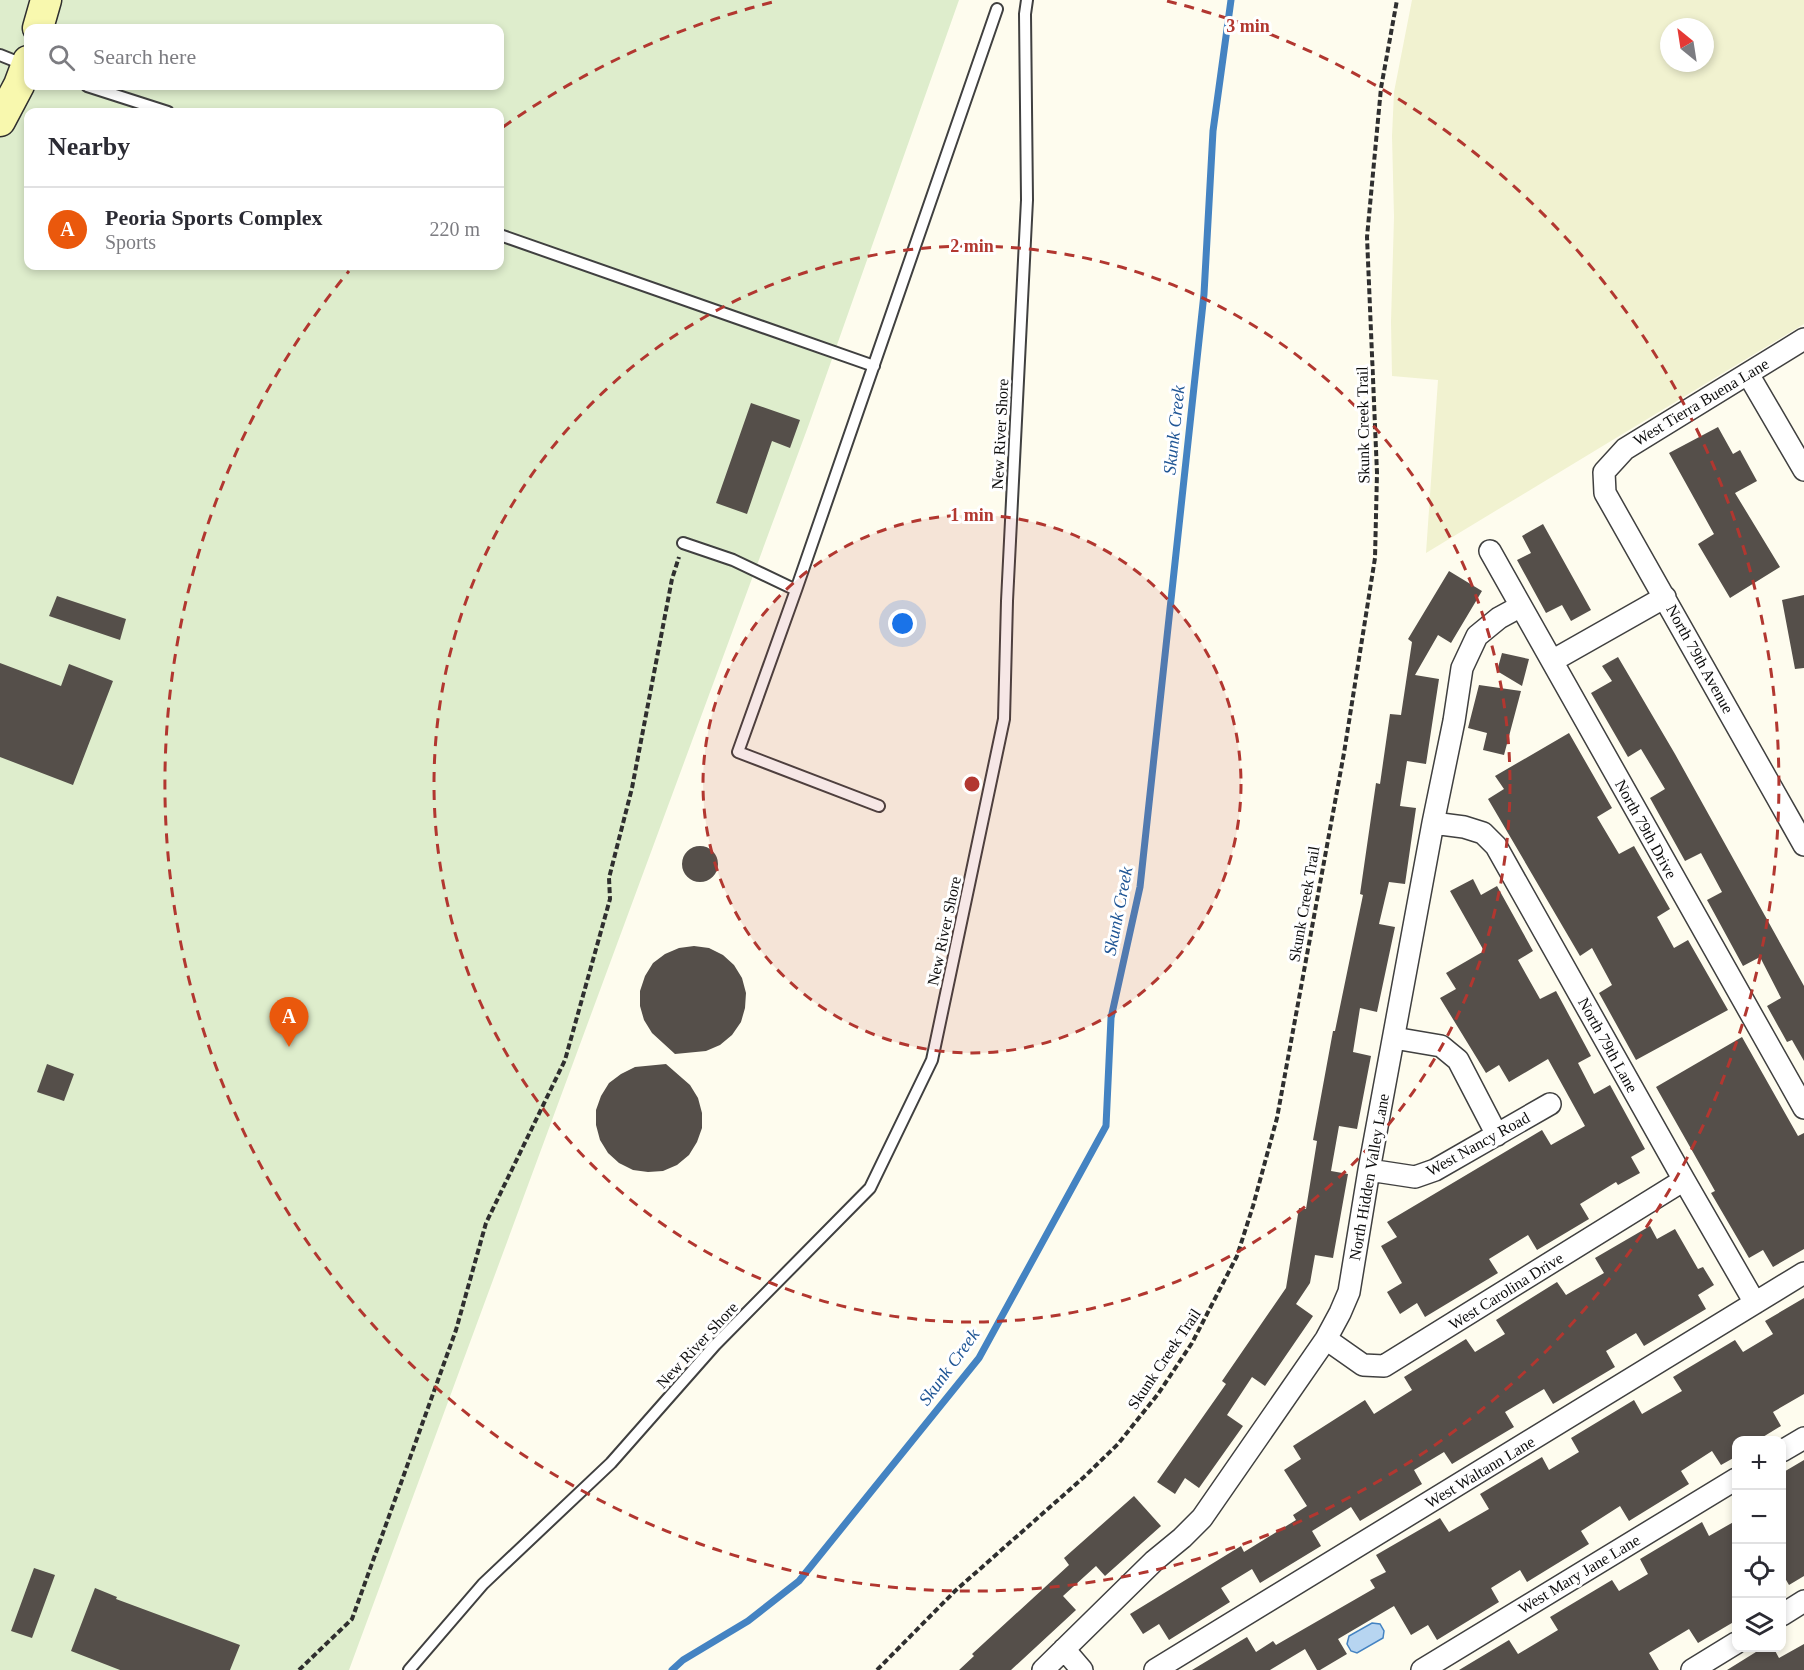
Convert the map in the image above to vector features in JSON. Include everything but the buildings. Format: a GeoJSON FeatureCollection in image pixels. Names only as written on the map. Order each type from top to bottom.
{"type":"FeatureCollection","features":[{"type":"Feature","properties":{"kind":"street"},"geometry":{"type":"LineString","coordinates":[[39,24],[46,0]]}},
{"type":"Feature","properties":{"kind":"street"},"geometry":{"type":"LineString","coordinates":[[0,121],[19,85],[21,62]]}},
{"type":"Feature","properties":{"kind":"street","name":"West Tierra Buena Lane"},"geometry":{"type":"LineString","coordinates":[[1605,472],[1624,449],[1804,339]]}},
{"type":"Feature","properties":{"kind":"street"},"geometry":{"type":"LineString","coordinates":[[1748,374],[1804,470]]}},
{"type":"Feature","properties":{"kind":"street","name":"North 79th Avenue"},"geometry":{"type":"LineString","coordinates":[[1605,472],[1605,493],[1804,845]]}},
{"type":"Feature","properties":{"kind":"street","name":"North 79th Drive"},"geometry":{"type":"LineString","coordinates":[[1490,550],[1804,1108]]}},
{"type":"Feature","properties":{"kind":"street"},"geometry":{"type":"LineString","coordinates":[[1552,661],[1665,597]]}},
{"type":"Feature","properties":{"kind":"street","name":"North Hidden Valley Lane"},"geometry":{"type":"LineString","coordinates":[[1043,1670],[1154,1561],[1182,1539],[1202,1518],[1326,1339],[1349,1292],[1369,1170],[1462,668],[1477,636],[1499,618],[1521,606]]}},
{"type":"Feature","properties":{"kind":"street","name":"North 79th Lane"},"geometry":{"type":"LineString","coordinates":[[1433,823],[1483,832],[1496,846],[1755,1303]]}},
{"type":"Feature","properties":{"kind":"street"},"geometry":{"type":"LineString","coordinates":[[1394,1038],[1441,1046],[1458,1060],[1497,1135]]}},
{"type":"Feature","properties":{"kind":"street","name":"West Nancy Road"},"geometry":{"type":"LineString","coordinates":[[1369,1170],[1415,1177],[1435,1170],[1550,1104]]}},
{"type":"Feature","properties":{"kind":"street","name":"West Carolina Drive"},"geometry":{"type":"LineString","coordinates":[[1326,1339],[1363,1365],[1384,1366],[1684,1180]]}},
{"type":"Feature","properties":{"kind":"street","name":"West Waltann Lane"},"geometry":{"type":"LineString","coordinates":[[1155,1670],[1804,1274]]}},
{"type":"Feature","properties":{"kind":"street"},"geometry":{"type":"LineString","coordinates":[[1786,1449],[1804,1438]]}},
{"type":"Feature","properties":{"kind":"street","name":"West Mary Jane Lane"},"geometry":{"type":"LineString","coordinates":[[1422,1670],[1732,1482]]}},
{"type":"Feature","properties":{"kind":"street"},"geometry":{"type":"LineString","coordinates":[[1786,1612],[1804,1601]]}},
{"type":"Feature","properties":{"kind":"street"},"geometry":{"type":"LineString","coordinates":[[1692,1670],[1732,1646]]}},
{"type":"Feature","properties":{"kind":"street"},"geometry":{"type":"LineString","coordinates":[[1064,1649],[1082,1670]]}},
{"type":"Feature","properties":{"kind":"lane","name":"New River Shore"},"geometry":{"type":"LineString","coordinates":[[409,1670],[483,1584],[611,1463],[715,1345],[870,1188],[932,1060],[1004,719],[1007,601],[1027,200],[1025,14],[1027,0]]}},
{"type":"Feature","properties":{"kind":"lane"},"geometry":{"type":"LineString","coordinates":[[879,806],[738,752],[997,9]]}},
{"type":"Feature","properties":{"kind":"lane"},"geometry":{"type":"LineString","coordinates":[[99,90],[156,108]]}},
{"type":"Feature","properties":{"kind":"lane"},"geometry":{"type":"LineString","coordinates":[[504,237],[874,366]]}},
{"type":"Feature","properties":{"kind":"lane"},"geometry":{"type":"LineString","coordinates":[[684,543],[734,560],[796,590]]}},
{"type":"Feature","properties":{"kind":"path","name":"Skunk Creek Trail"},"geometry":{"type":"LineString","coordinates":[[877,1670],[955,1591],[1118,1444],[1158,1394],[1197,1335],[1237,1256],[1253,1206],[1279,1106],[1344,753],[1375,558],[1377,473],[1367,237],[1381,88],[1397,0]]}},
{"type":"Feature","properties":{"kind":"path"},"geometry":{"type":"LineString","coordinates":[[298,1670],[352,1619],[456,1330],[486,1223],[566,1060],[610,899],[609,878],[632,788],[672,579],[684,543]]}},
{"type":"Feature","properties":{"kind":"green space"},"geometry":{"type":"Polygon","coordinates":[[[0,0],[959,0],[809,424],[349,1670],[0,1670],[0,0]]]}},
{"type":"Feature","properties":{"kind":"green space"},"geometry":{"type":"Polygon","coordinates":[[[1412,0],[1804,0],[1804,324],[1426,553],[1438,380],[1392,376],[1394,217],[1392,136],[1394,92],[1412,0]]]}},
{"type":"Feature","properties":{"kind":"water"},"geometry":{"type":"Polygon","coordinates":[[[1372,1623],[1380,1624],[1384,1631],[1383,1638],[1357,1653],[1351,1651],[1347,1644],[1349,1636],[1372,1623]]]}},
{"type":"Feature","properties":{"kind":"waterway","name":"Skunk Creek"},"geometry":{"type":"LineString","coordinates":[[672,1670],[683,1660],[748,1621],[799,1581],[979,1358],[1106,1126],[1111,1018],[1140,887],[1204,294],[1213,131],[1231,0]]}},
{"type":"Feature","properties":{"kind":"place","name":"Peoria Sports Complex"},"geometry":{"type":"Point","coordinates":[289,1047]}}]}
